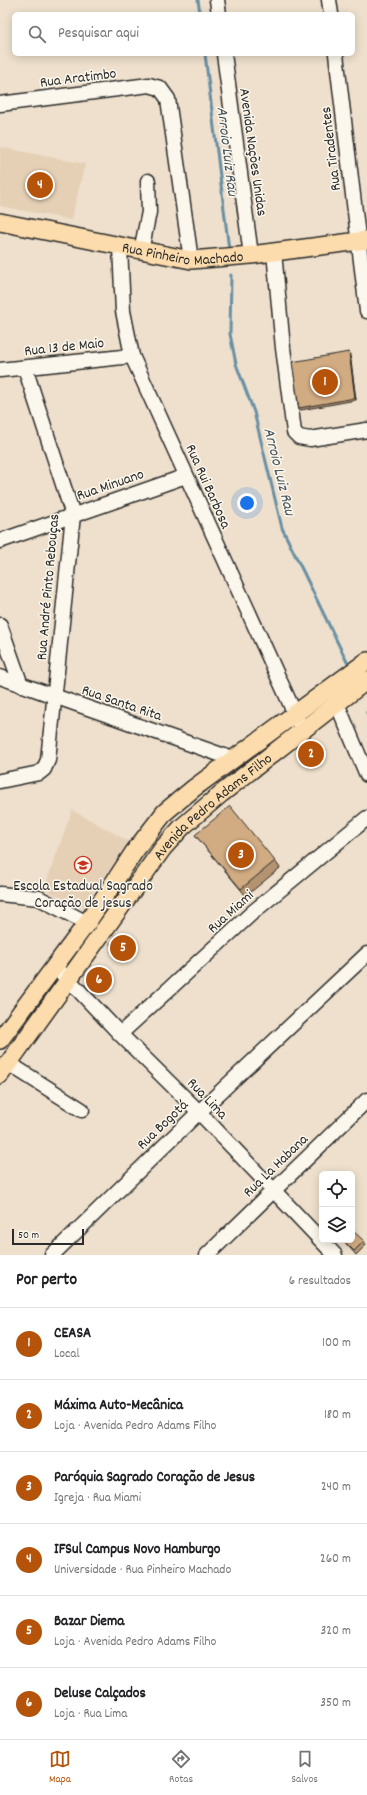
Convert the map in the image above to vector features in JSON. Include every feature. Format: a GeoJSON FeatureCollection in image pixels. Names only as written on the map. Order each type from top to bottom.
{"type":"FeatureCollection","features":[{"type":"Feature","properties":{"kind":"main road","name":"Rua Pinheiro Machado"},"geometry":{"type":"LineString","coordinates":[[0,222],[191,260],[251,255],[363,240]]}},
{"type":"Feature","properties":{"kind":"main road","name":"Avenida Pedro Adams Filho"},"geometry":{"type":"LineString","coordinates":[[3,1065],[68,980],[160,853],[182,828],[222,793],[302,730],[367,661]]}},
{"type":"Feature","properties":{"kind":"main road","name":"Avenida Pedro Adams Filho"},"geometry":{"type":"LineString","coordinates":[[0,1040],[87,923],[134,852],[165,812],[194,788],[295,714],[367,680]]}},
{"type":"Feature","properties":{"kind":"street"},"geometry":{"type":"LineString","coordinates":[[217,0],[219,12]]}},
{"type":"Feature","properties":{"kind":"street"},"geometry":{"type":"LineString","coordinates":[[330,0],[331,12]]}},
{"type":"Feature","properties":{"kind":"street","name":"Avenida Nações Unidas"},"geometry":{"type":"LineString","coordinates":[[224,56],[251,255]]}},
{"type":"Feature","properties":{"kind":"street","name":"Rua Tiradentes"},"geometry":{"type":"LineString","coordinates":[[336,56],[363,240],[367,311]]}},
{"type":"Feature","properties":{"kind":"street","name":"Rua Aratimbo"},"geometry":{"type":"LineString","coordinates":[[0,104],[149,85],[160,88],[168,99],[191,260]]}},
{"type":"Feature","properties":{"kind":"street"},"geometry":{"type":"LineString","coordinates":[[141,251],[149,212],[148,181]]}},
{"type":"Feature","properties":{"kind":"street","name":"Rua Rui Barbosa"},"geometry":{"type":"LineString","coordinates":[[120,247],[123,311],[132,356],[302,730]]}},
{"type":"Feature","properties":{"kind":"street"},"geometry":{"type":"LineString","coordinates":[[274,252],[283,348],[294,432],[299,437],[310,439],[367,430]]}},
{"type":"Feature","properties":{"kind":"street","name":"Rua 13 de Maio"},"geometry":{"type":"LineString","coordinates":[[0,370],[132,356]]}},
{"type":"Feature","properties":{"kind":"street","name":"Rua André Pinto Rebouças"},"geometry":{"type":"LineString","coordinates":[[0,781],[33,776],[44,769],[48,760],[73,515],[25,368]]}},
{"type":"Feature","properties":{"kind":"street","name":"Rua Minuano"},"geometry":{"type":"LineString","coordinates":[[0,541],[186,476]]}},
{"type":"Feature","properties":{"kind":"street"},"geometry":{"type":"LineString","coordinates":[[0,625],[21,685]]}},
{"type":"Feature","properties":{"kind":"street","name":"Rua Santa Rita"},"geometry":{"type":"LineString","coordinates":[[0,677],[233,759]]}},
{"type":"Feature","properties":{"kind":"street"},"geometry":{"type":"LineString","coordinates":[[334,695],[367,775]]}},
{"type":"Feature","properties":{"kind":"street","name":"Rua Miami"},"geometry":{"type":"LineString","coordinates":[[120,1034],[253,912],[367,818]]}},
{"type":"Feature","properties":{"kind":"street"},"geometry":{"type":"LineString","coordinates":[[0,894],[39,898],[87,923]]}},
{"type":"Feature","properties":{"kind":"street","name":"Rua Bogotá"},"geometry":{"type":"LineString","coordinates":[[52,1255],[199,1112],[367,954]]}},
{"type":"Feature","properties":{"kind":"street","name":"Rua Lima"},"geometry":{"type":"LineString","coordinates":[[54,967],[199,1112],[272,1191],[335,1255]]}},
{"type":"Feature","properties":{"kind":"street"},"geometry":{"type":"LineString","coordinates":[[3,1065],[82,1110]]}},
{"type":"Feature","properties":{"kind":"street","name":"Rua La Habana"},"geometry":{"type":"LineString","coordinates":[[207,1255],[367,1100]]}},
{"type":"Feature","properties":{"kind":"shaded area"},"geometry":{"type":"Polygon","coordinates":[[[0,147],[85,164],[71,220],[0,206],[0,147]]]}},
{"type":"Feature","properties":{"kind":"shaded area","name":"Escola Estadual Sagrado Coração de jesus"},"geometry":{"type":"Polygon","coordinates":[[[72,810],[130,842],[82,907],[44,889],[72,810]]]}},
{"type":"Feature","properties":{"kind":"building"},"geometry":{"type":"Polygon","coordinates":[[[349,352],[355,398],[299,408],[292,362],[349,352]]]}},
{"type":"Feature","properties":{"kind":"building"},"geometry":{"type":"Polygon","coordinates":[[[230,806],[275,861],[241,889],[195,835],[230,806]]]}},
{"type":"Feature","properties":{"kind":"building"},"geometry":{"type":"Polygon","coordinates":[[[117,934],[130,944],[123,954],[110,944],[117,934]]]}},
{"type":"Feature","properties":{"kind":"building"},"geometry":{"type":"Polygon","coordinates":[[[355,1233],[364,1241],[354,1251],[346,1243],[355,1243],[355,1233]]]}},
{"type":"Feature","properties":{"kind":"waterway","name":"Arroio Luiz Rau"},"geometry":{"type":"LineString","coordinates":[[198,0],[200,12]]}},
{"type":"Feature","properties":{"kind":"waterway","name":"Arroio Luiz Rau"},"geometry":{"type":"LineString","coordinates":[[205,56],[229,250]]}},
{"type":"Feature","properties":{"kind":"waterway","name":"Arroio Luiz Rau"},"geometry":{"type":"LineString","coordinates":[[231,275],[230,334],[236,364],[254,412],[282,528],[347,662]]}},
{"type":"Feature","properties":{"kind":"place","name":"IFSul Campus Novo Hamburgo"},"geometry":{"type":"Point","coordinates":[40,185]}},
{"type":"Feature","properties":{"kind":"place","name":"CEASA"},"geometry":{"type":"Point","coordinates":[325,382]}},
{"type":"Feature","properties":{"kind":"place","name":"Máxima Auto-Mecânica"},"geometry":{"type":"Point","coordinates":[311,754]}},
{"type":"Feature","properties":{"kind":"place","name":"Paróquia Sagrado Coração de Jesus"},"geometry":{"type":"Point","coordinates":[241,855]}},
{"type":"Feature","properties":{"kind":"place","name":"Escola Estadual Sagrado Coração de jesus"},"geometry":{"type":"Point","coordinates":[83,865]}},
{"type":"Feature","properties":{"kind":"place","name":"Bazar Diema"},"geometry":{"type":"Point","coordinates":[123,948]}},
{"type":"Feature","properties":{"kind":"place","name":"Deluse Calçados"},"geometry":{"type":"Point","coordinates":[99,980]}}]}
